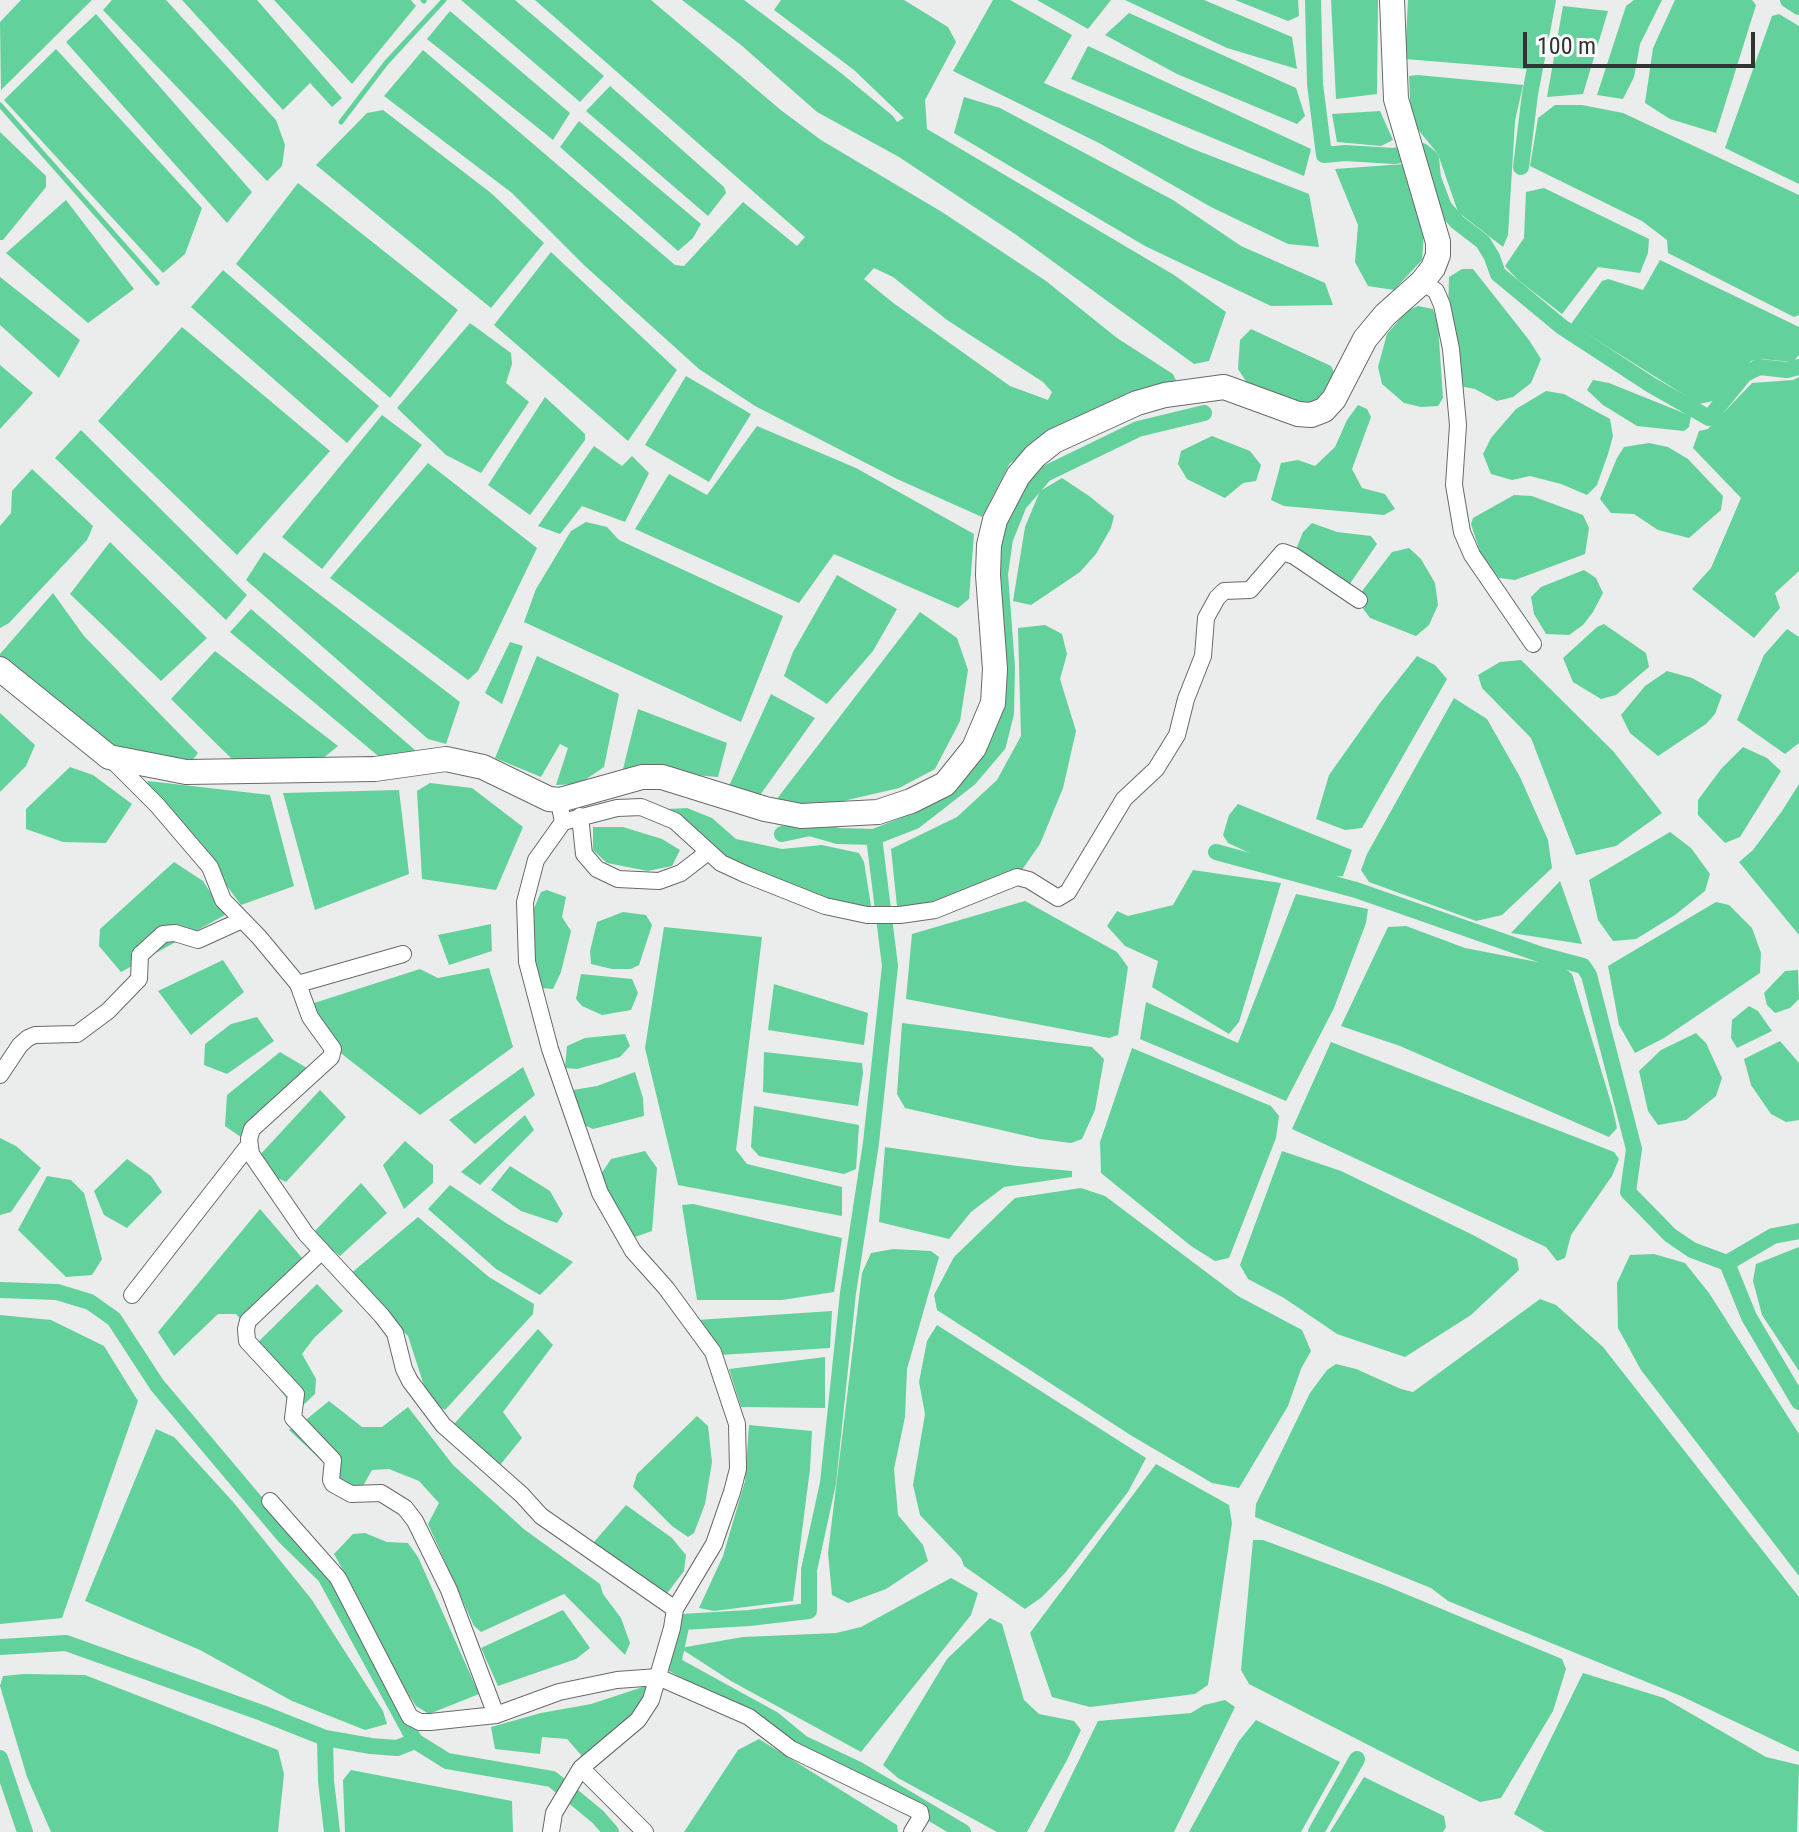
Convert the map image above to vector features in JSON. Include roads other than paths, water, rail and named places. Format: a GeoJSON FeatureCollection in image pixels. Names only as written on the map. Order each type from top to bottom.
{"type":"FeatureCollection","features":[{"type":"Feature","properties":{"kind":"street"},"geometry":{"type":"LineString","coordinates":[[551,1832],[554,1813],[579,1771],[638,1720],[651,1700],[675,1609],[714,1544],[738,1469],[737,1424],[713,1352],[666,1288],[633,1251],[600,1193],[550,1049],[527,962],[525,902],[536,860],[561,811],[642,777],[662,777],[782,814],[878,812],[911,801],[945,784],[974,748],[993,703],[995,669],[988,575],[989,545],[995,520],[1018,476],[1035,456],[1054,441],[1137,403],[1165,395],[1224,387],[1298,414],[1311,415],[1324,410],[1334,399],[1365,339],[1385,315],[1422,282],[1438,255],[1438,242],[1395,89],[1392,0]]}},
{"type":"Feature","properties":{"kind":"street"},"geometry":{"type":"LineString","coordinates":[[1422,282],[1436,291],[1451,349],[1458,425],[1454,485],[1462,532],[1472,555],[1533,644]]}},
{"type":"Feature","properties":{"kind":"street"},"geometry":{"type":"LineString","coordinates":[[109,757],[186,772],[375,769],[446,759],[483,767],[549,799],[561,811],[580,816],[617,808],[641,807],[675,821],[721,863],[786,893],[825,906],[867,915],[900,915],[935,910],[1017,877],[1035,883],[1054,898],[1062,897],[1124,799],[1156,769],[1177,735],[1186,699],[1203,656],[1206,618],[1217,598],[1224,591],[1250,590],[1283,552],[1294,556],[1359,600]]}},
{"type":"Feature","properties":{"kind":"street"},"geometry":{"type":"LineString","coordinates":[[0,669],[109,757],[157,805],[205,861],[223,900],[298,984],[310,1017],[333,1049],[332,1056],[255,1126],[249,1145],[132,1295]]}},
{"type":"Feature","properties":{"kind":"street"},"geometry":{"type":"LineString","coordinates":[[580,816],[584,854],[597,869],[618,879],[659,881],[681,873],[708,852]]}},
{"type":"Feature","properties":{"kind":"street"},"geometry":{"type":"LineString","coordinates":[[0,1075],[28,1038],[35,1035],[77,1034],[108,1011],[139,979],[140,955],[163,934],[175,933],[198,940],[242,920]]}},
{"type":"Feature","properties":{"kind":"street"},"geometry":{"type":"LineString","coordinates":[[298,984],[403,954]]}},
{"type":"Feature","properties":{"kind":"street"},"geometry":{"type":"LineString","coordinates":[[249,1145],[251,1154],[306,1234],[395,1333],[410,1381],[443,1425],[522,1495],[541,1516],[675,1609]]}},
{"type":"Feature","properties":{"kind":"street"},"geometry":{"type":"LineString","coordinates":[[322,1251],[248,1321],[247,1341],[296,1394],[293,1418],[333,1460],[333,1484],[351,1494],[381,1493],[405,1508],[415,1521],[449,1590],[496,1715]]}},
{"type":"Feature","properties":{"kind":"street"},"geometry":{"type":"LineString","coordinates":[[270,1501],[338,1578],[410,1717],[420,1722],[430,1722],[496,1715],[559,1692],[617,1680],[658,1677],[749,1717],[791,1749],[920,1812],[921,1817],[912,1832]]}},
{"type":"Feature","properties":{"kind":"street"},"geometry":{"type":"LineString","coordinates":[[579,1771],[645,1832]]}},
{"type":"Feature","properties":{"kind":"waterway"},"geometry":{"type":"LineString","coordinates":[[341,122],[386,63],[444,0]]}},
{"type":"Feature","properties":{"kind":"waterway"},"geometry":{"type":"LineString","coordinates":[[1313,0],[1315,84],[1324,155],[1394,156],[1422,151],[1431,158],[1433,178],[1444,207],[1457,222],[1483,242],[1498,274],[1562,327],[1651,385],[1709,418],[1745,374],[1759,367],[1787,370],[1799,367]]}},
{"type":"Feature","properties":{"kind":"waterway"},"geometry":{"type":"LineString","coordinates":[[1521,167],[1530,94],[1548,0]]}},
{"type":"Feature","properties":{"kind":"waterway"},"geometry":{"type":"LineString","coordinates":[[1788,0],[1799,7]]}},
{"type":"Feature","properties":{"kind":"waterway"},"geometry":{"type":"LineString","coordinates":[[0,105],[157,283]]}},
{"type":"Feature","properties":{"kind":"waterway"},"geometry":{"type":"LineString","coordinates":[[782,834],[810,828],[838,836],[874,837],[915,821],[969,779],[998,745],[1006,713],[1007,667],[1000,574],[1005,539],[1019,504],[1045,474],[1138,429],[1204,413]]}},
{"type":"Feature","properties":{"kind":"waterway"},"geometry":{"type":"LineString","coordinates":[[874,837],[890,966],[871,1143],[848,1293],[828,1483],[809,1570],[809,1611],[682,1622],[673,1664],[773,1719],[802,1743],[857,1769],[963,1832]]}},
{"type":"Feature","properties":{"kind":"waterway"},"geometry":{"type":"LineString","coordinates":[[1216,852],[1356,890],[1542,955],[1583,966],[1589,975],[1634,1149],[1628,1192],[1670,1235],[1692,1250],[1727,1263],[1749,1317],[1799,1402]]}},
{"type":"Feature","properties":{"kind":"waterway"},"geometry":{"type":"LineString","coordinates":[[1727,1263],[1773,1236],[1799,1231]]}},
{"type":"Feature","properties":{"kind":"waterway"},"geometry":{"type":"LineString","coordinates":[[0,1290],[57,1292],[90,1302],[114,1319],[157,1385],[285,1537],[325,1576],[415,1741],[447,1761],[552,1779],[598,1817],[611,1832]]}},
{"type":"Feature","properties":{"kind":"waterway"},"geometry":{"type":"LineString","coordinates":[[0,1647],[66,1643],[325,1738],[397,1748],[415,1741]]}},
{"type":"Feature","properties":{"kind":"waterway"},"geometry":{"type":"LineString","coordinates":[[325,1738],[332,1832]]}},
{"type":"Feature","properties":{"kind":"waterway"},"geometry":{"type":"LineString","coordinates":[[0,1758],[25,1832]]}},
{"type":"Feature","properties":{"kind":"waterway"},"geometry":{"type":"LineString","coordinates":[[1316,1832],[1357,1759]]}}]}
